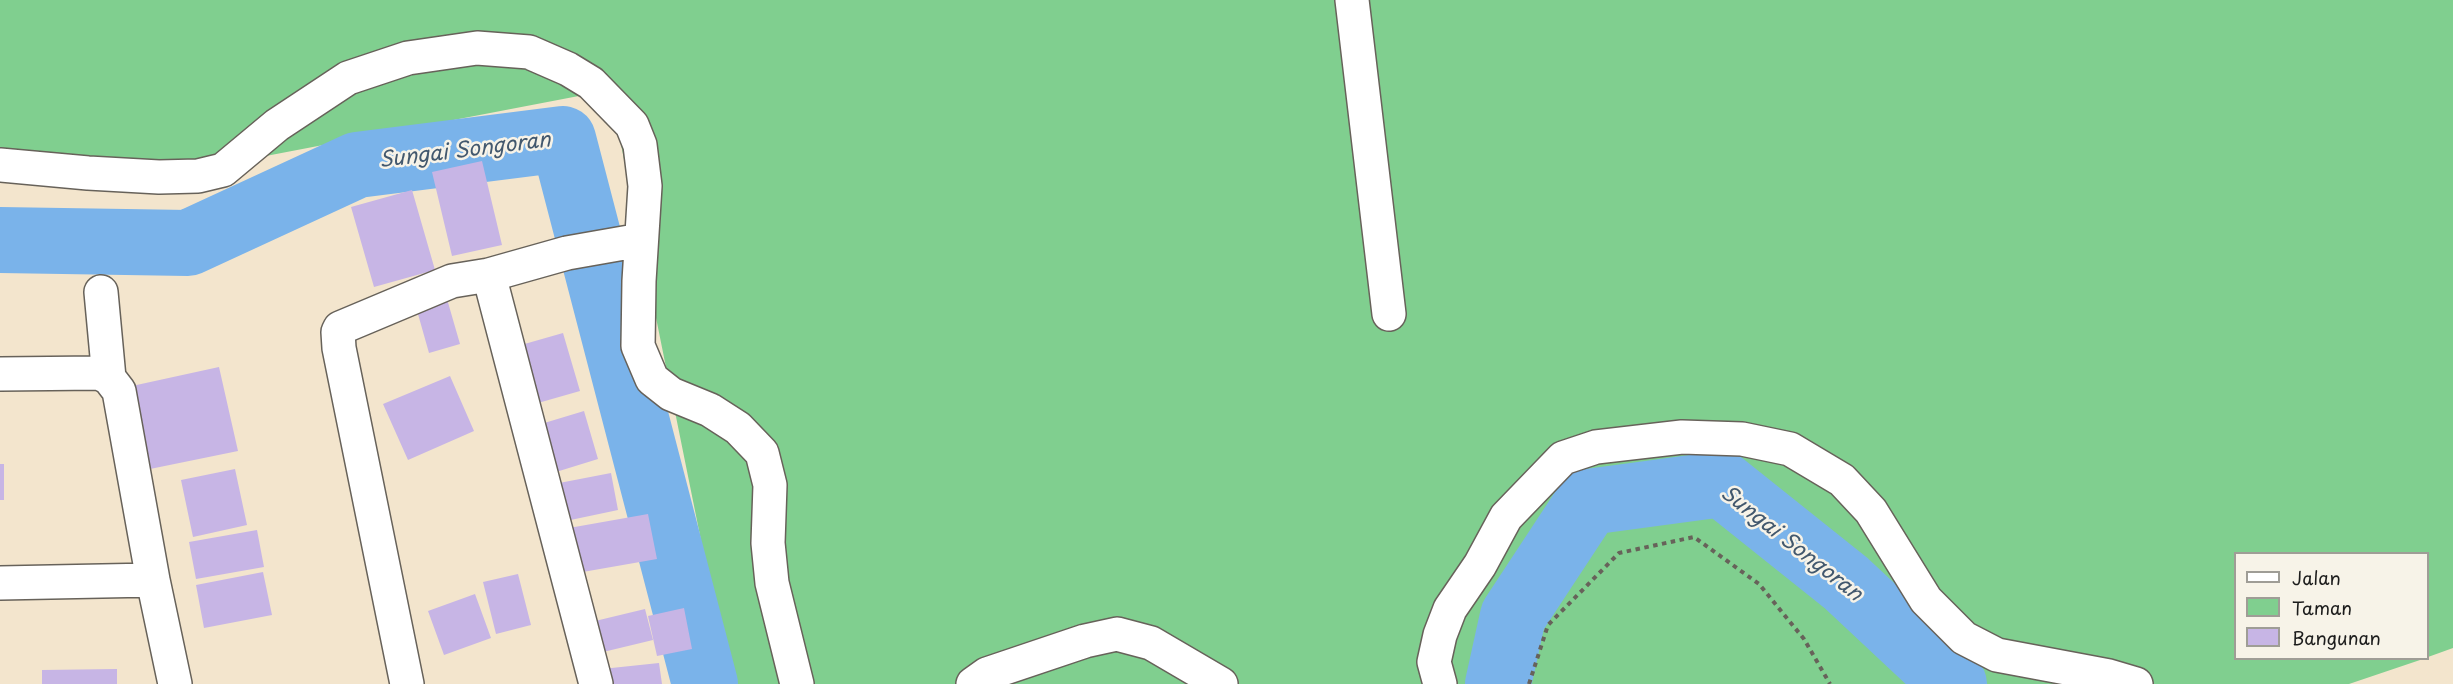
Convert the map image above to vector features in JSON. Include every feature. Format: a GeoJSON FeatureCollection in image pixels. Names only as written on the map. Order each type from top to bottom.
{"type":"FeatureCollection","features":[{"type":"Feature","properties":{"kind":"street"},"geometry":{"type":"LineString","coordinates":[[1352,0],[1389,314]]}},
{"type":"Feature","properties":{"kind":"street"},"geometry":{"type":"LineString","coordinates":[[0,165],[159,177],[198,176],[223,170],[277,125],[348,78],[408,58],[477,48],[529,52],[568,69],[591,83],[632,125],[640,145],[645,186],[632,242],[638,346],[652,379],[671,394],[710,410],[738,428],[762,453],[770,485],[768,543],[772,583],[797,684]]}},
{"type":"Feature","properties":{"kind":"street"},"geometry":{"type":"LineString","coordinates":[[407,684],[339,348],[340,328],[452,281],[489,276],[567,253],[632,242]]}},
{"type":"Feature","properties":{"kind":"street"},"geometry":{"type":"LineString","coordinates":[[489,276],[596,684]]}},
{"type":"Feature","properties":{"kind":"street"},"geometry":{"type":"LineString","coordinates":[[101,292],[109,378]]}},
{"type":"Feature","properties":{"kind":"street"},"geometry":{"type":"LineString","coordinates":[[0,374],[99,373],[109,378],[120,391],[153,580],[175,684]]}},
{"type":"Feature","properties":{"kind":"street"},"geometry":{"type":"LineString","coordinates":[[1440,684],[1434,662],[1440,635],[1450,609],[1480,565],[1506,517],[1563,458],[1596,447],[1682,437],[1742,439],[1790,449],[1842,480],[1871,512],[1926,600],[1964,638],[1997,655],[2109,676],[2136,684]]}},
{"type":"Feature","properties":{"kind":"street"},"geometry":{"type":"LineString","coordinates":[[0,583],[153,580]]}},
{"type":"Feature","properties":{"kind":"street"},"geometry":{"type":"LineString","coordinates":[[973,684],[987,674],[1085,641],[1117,634],[1151,643],[1221,684]]}},
{"type":"Feature","properties":{"kind":"path"},"geometry":{"type":"LineString","coordinates":[[1529,684],[1548,625],[1619,553],[1694,537],[1759,584],[1804,639],[1830,684]]}},
{"type":"Feature","properties":{"kind":"green space"},"geometry":{"type":"Polygon","coordinates":[[[0,0],[2453,0],[2453,648],[2429,657],[2429,552],[2234,552],[2234,660],[2420,660],[2349,684],[730,684],[610,90],[172,174],[0,163],[0,0]]]}},
{"type":"Feature","properties":{"kind":"building"},"geometry":{"type":"Polygon","coordinates":[[[482,161],[502,245],[452,256],[432,172],[482,161]]]}},
{"type":"Feature","properties":{"kind":"building"},"geometry":{"type":"Polygon","coordinates":[[[412,190],[435,270],[374,287],[351,207],[412,190]]]}},
{"type":"Feature","properties":{"kind":"building"},"geometry":{"type":"Polygon","coordinates":[[[447,299],[460,344],[429,353],[416,307],[447,299]]]}},
{"type":"Feature","properties":{"kind":"building"},"geometry":{"type":"Polygon","coordinates":[[[563,333],[580,391],[538,403],[521,345],[563,333]]]}},
{"type":"Feature","properties":{"kind":"building"},"geometry":{"type":"Polygon","coordinates":[[[219,367],[238,451],[150,469],[132,386],[219,367]]]}},
{"type":"Feature","properties":{"kind":"building"},"geometry":{"type":"Polygon","coordinates":[[[450,376],[474,431],[408,460],[383,404],[450,376]]]}},
{"type":"Feature","properties":{"kind":"building"},"geometry":{"type":"Polygon","coordinates":[[[584,411],[598,459],[556,472],[541,424],[584,411]]]}},
{"type":"Feature","properties":{"kind":"building"},"geometry":{"type":"Polygon","coordinates":[[[0,464],[4,464],[4,500],[0,500],[0,464]]]}},
{"type":"Feature","properties":{"kind":"building"},"geometry":{"type":"Polygon","coordinates":[[[235,469],[247,525],[193,537],[181,480],[235,469]]]}},
{"type":"Feature","properties":{"kind":"building"},"geometry":{"type":"Polygon","coordinates":[[[611,473],[618,510],[561,522],[554,484],[611,473]]]}},
{"type":"Feature","properties":{"kind":"building"},"geometry":{"type":"Polygon","coordinates":[[[648,514],[657,559],[577,573],[569,528],[648,514]]]}},
{"type":"Feature","properties":{"kind":"building"},"geometry":{"type":"Polygon","coordinates":[[[257,530],[264,567],[196,579],[189,542],[257,530]]]}},
{"type":"Feature","properties":{"kind":"building"},"geometry":{"type":"Polygon","coordinates":[[[263,572],[272,615],[204,628],[196,585],[263,572]]]}},
{"type":"Feature","properties":{"kind":"building"},"geometry":{"type":"Polygon","coordinates":[[[518,574],[531,625],[496,634],[483,582],[518,574]]]}},
{"type":"Feature","properties":{"kind":"building"},"geometry":{"type":"Polygon","coordinates":[[[475,594],[491,638],[444,655],[428,611],[475,594]]]}},
{"type":"Feature","properties":{"kind":"building"},"geometry":{"type":"Polygon","coordinates":[[[684,608],[692,649],[657,656],[648,616],[684,608]]]}},
{"type":"Feature","properties":{"kind":"building"},"geometry":{"type":"Polygon","coordinates":[[[645,609],[653,640],[599,653],[591,622],[645,609]]]}},
{"type":"Feature","properties":{"kind":"building"},"geometry":{"type":"Polygon","coordinates":[[[659,663],[662,684],[603,684],[602,669],[659,663]]]}},
{"type":"Feature","properties":{"kind":"building"},"geometry":{"type":"Polygon","coordinates":[[[117,669],[117,684],[42,684],[42,670],[117,669]]]}},
{"type":"Feature","properties":{"kind":"waterway","name":"Sungai Songoran"},"geometry":{"type":"LineString","coordinates":[[0,240],[188,243],[357,165],[563,139],[705,684]]}},
{"type":"Feature","properties":{"kind":"waterway","name":"Sungai Songoran"},"geometry":{"type":"LineString","coordinates":[[1498,684],[1513,616],[1588,502],[1722,484],[1846,583],[1954,684]]}}]}
